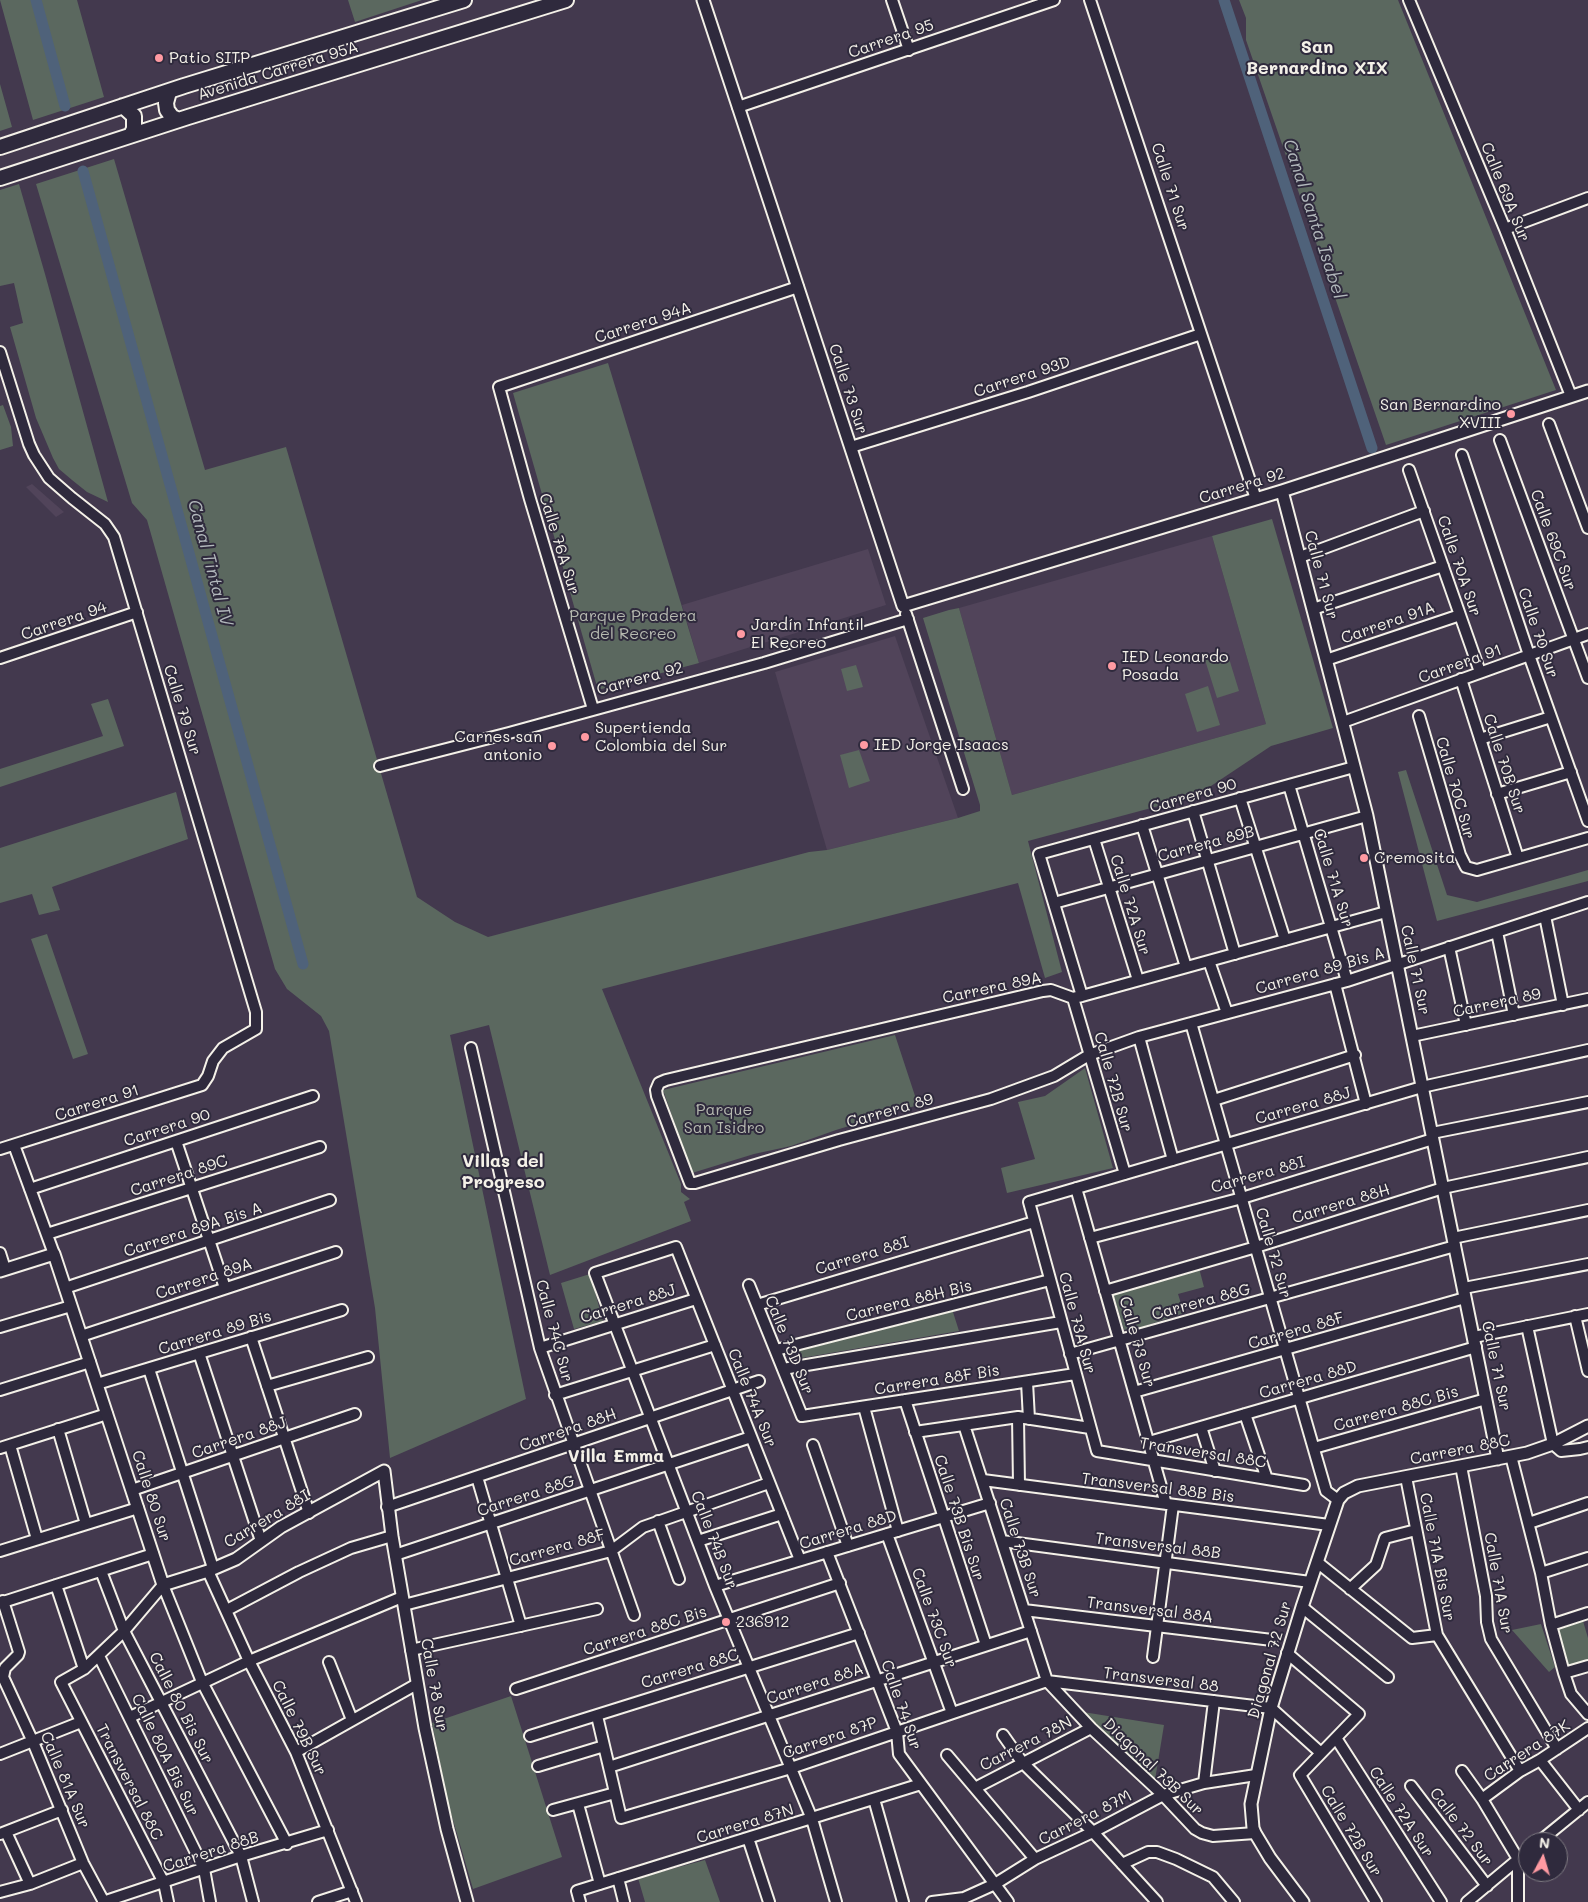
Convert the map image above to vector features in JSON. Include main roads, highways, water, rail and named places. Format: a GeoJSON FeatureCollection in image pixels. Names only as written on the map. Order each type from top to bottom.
{"type":"FeatureCollection","features":[{"type":"Feature","properties":{"kind":"main road","name":"Avenida Carrera 95A"},"geometry":{"type":"LineString","coordinates":[[0,147],[123,106],[464,0]]}},
{"type":"Feature","properties":{"kind":"main road","name":"Avenida Carrera 95A"},"geometry":{"type":"LineString","coordinates":[[0,178],[131,135],[566,0]]}},
{"type":"Feature","properties":{"kind":"main road"},"geometry":{"type":"LineString","coordinates":[[169,92],[166,103],[167,110],[179,120]]}},
{"type":"Feature","properties":{"kind":"main road"},"geometry":{"type":"LineString","coordinates":[[123,106],[134,116],[134,129],[131,135]]}},
{"type":"Feature","properties":{"kind":"waterway","name":"Canal Tintal IV"},"geometry":{"type":"LineString","coordinates":[[36,0],[65,106]]}},
{"type":"Feature","properties":{"kind":"waterway","name":"Canal Santa Isabel"},"geometry":{"type":"LineString","coordinates":[[1224,0],[1372,448]]}},
{"type":"Feature","properties":{"kind":"waterway","name":"Canal Tintal IV"},"geometry":{"type":"LineString","coordinates":[[83,171],[303,964]]}},
{"type":"Feature","properties":{"kind":"place","name":"Patio SITP"},"geometry":{"type":"Point","coordinates":[159,58]}},
{"type":"Feature","properties":{"kind":"place","name":"San Bernardino XVIII"},"geometry":{"type":"Point","coordinates":[1511,414]}},
{"type":"Feature","properties":{"kind":"place","name":"Jardín Infantil El Recreo"},"geometry":{"type":"Point","coordinates":[741,634]}},
{"type":"Feature","properties":{"kind":"place","name":"IED Leonardo Posada"},"geometry":{"type":"Point","coordinates":[1112,666]}},
{"type":"Feature","properties":{"kind":"place","name":"Supertienda Colombia del Sur"},"geometry":{"type":"Point","coordinates":[585,737]}},
{"type":"Feature","properties":{"kind":"place","name":"IED Jorge Isaacs"},"geometry":{"type":"Point","coordinates":[864,745]}},
{"type":"Feature","properties":{"kind":"place","name":"Carnes san antonio"},"geometry":{"type":"Point","coordinates":[552,746]}},
{"type":"Feature","properties":{"kind":"place","name":"Cremosita"},"geometry":{"type":"Point","coordinates":[1364,858]}},
{"type":"Feature","properties":{"kind":"place","name":"236912"},"geometry":{"type":"Point","coordinates":[726,1622]}},
{"type":"Feature","properties":{"kind":"district","name":"San Bernardino XIX"},"geometry":{"type":"Point","coordinates":[1317,57]}},
{"type":"Feature","properties":{"kind":"district","name":"Villas del Progreso"},"geometry":{"type":"Point","coordinates":[503,1171]}},
{"type":"Feature","properties":{"kind":"district","name":"Villa Emma"},"geometry":{"type":"Point","coordinates":[616,1456]}},
{"type":"Feature","properties":{"kind":"park label","name":"Parque Pradera del Recreo"},"geometry":{"type":"Point","coordinates":[633,625]}},
{"type":"Feature","properties":{"kind":"park label","name":"Parque San Isidro"},"geometry":{"type":"Point","coordinates":[724,1119]}}]}
